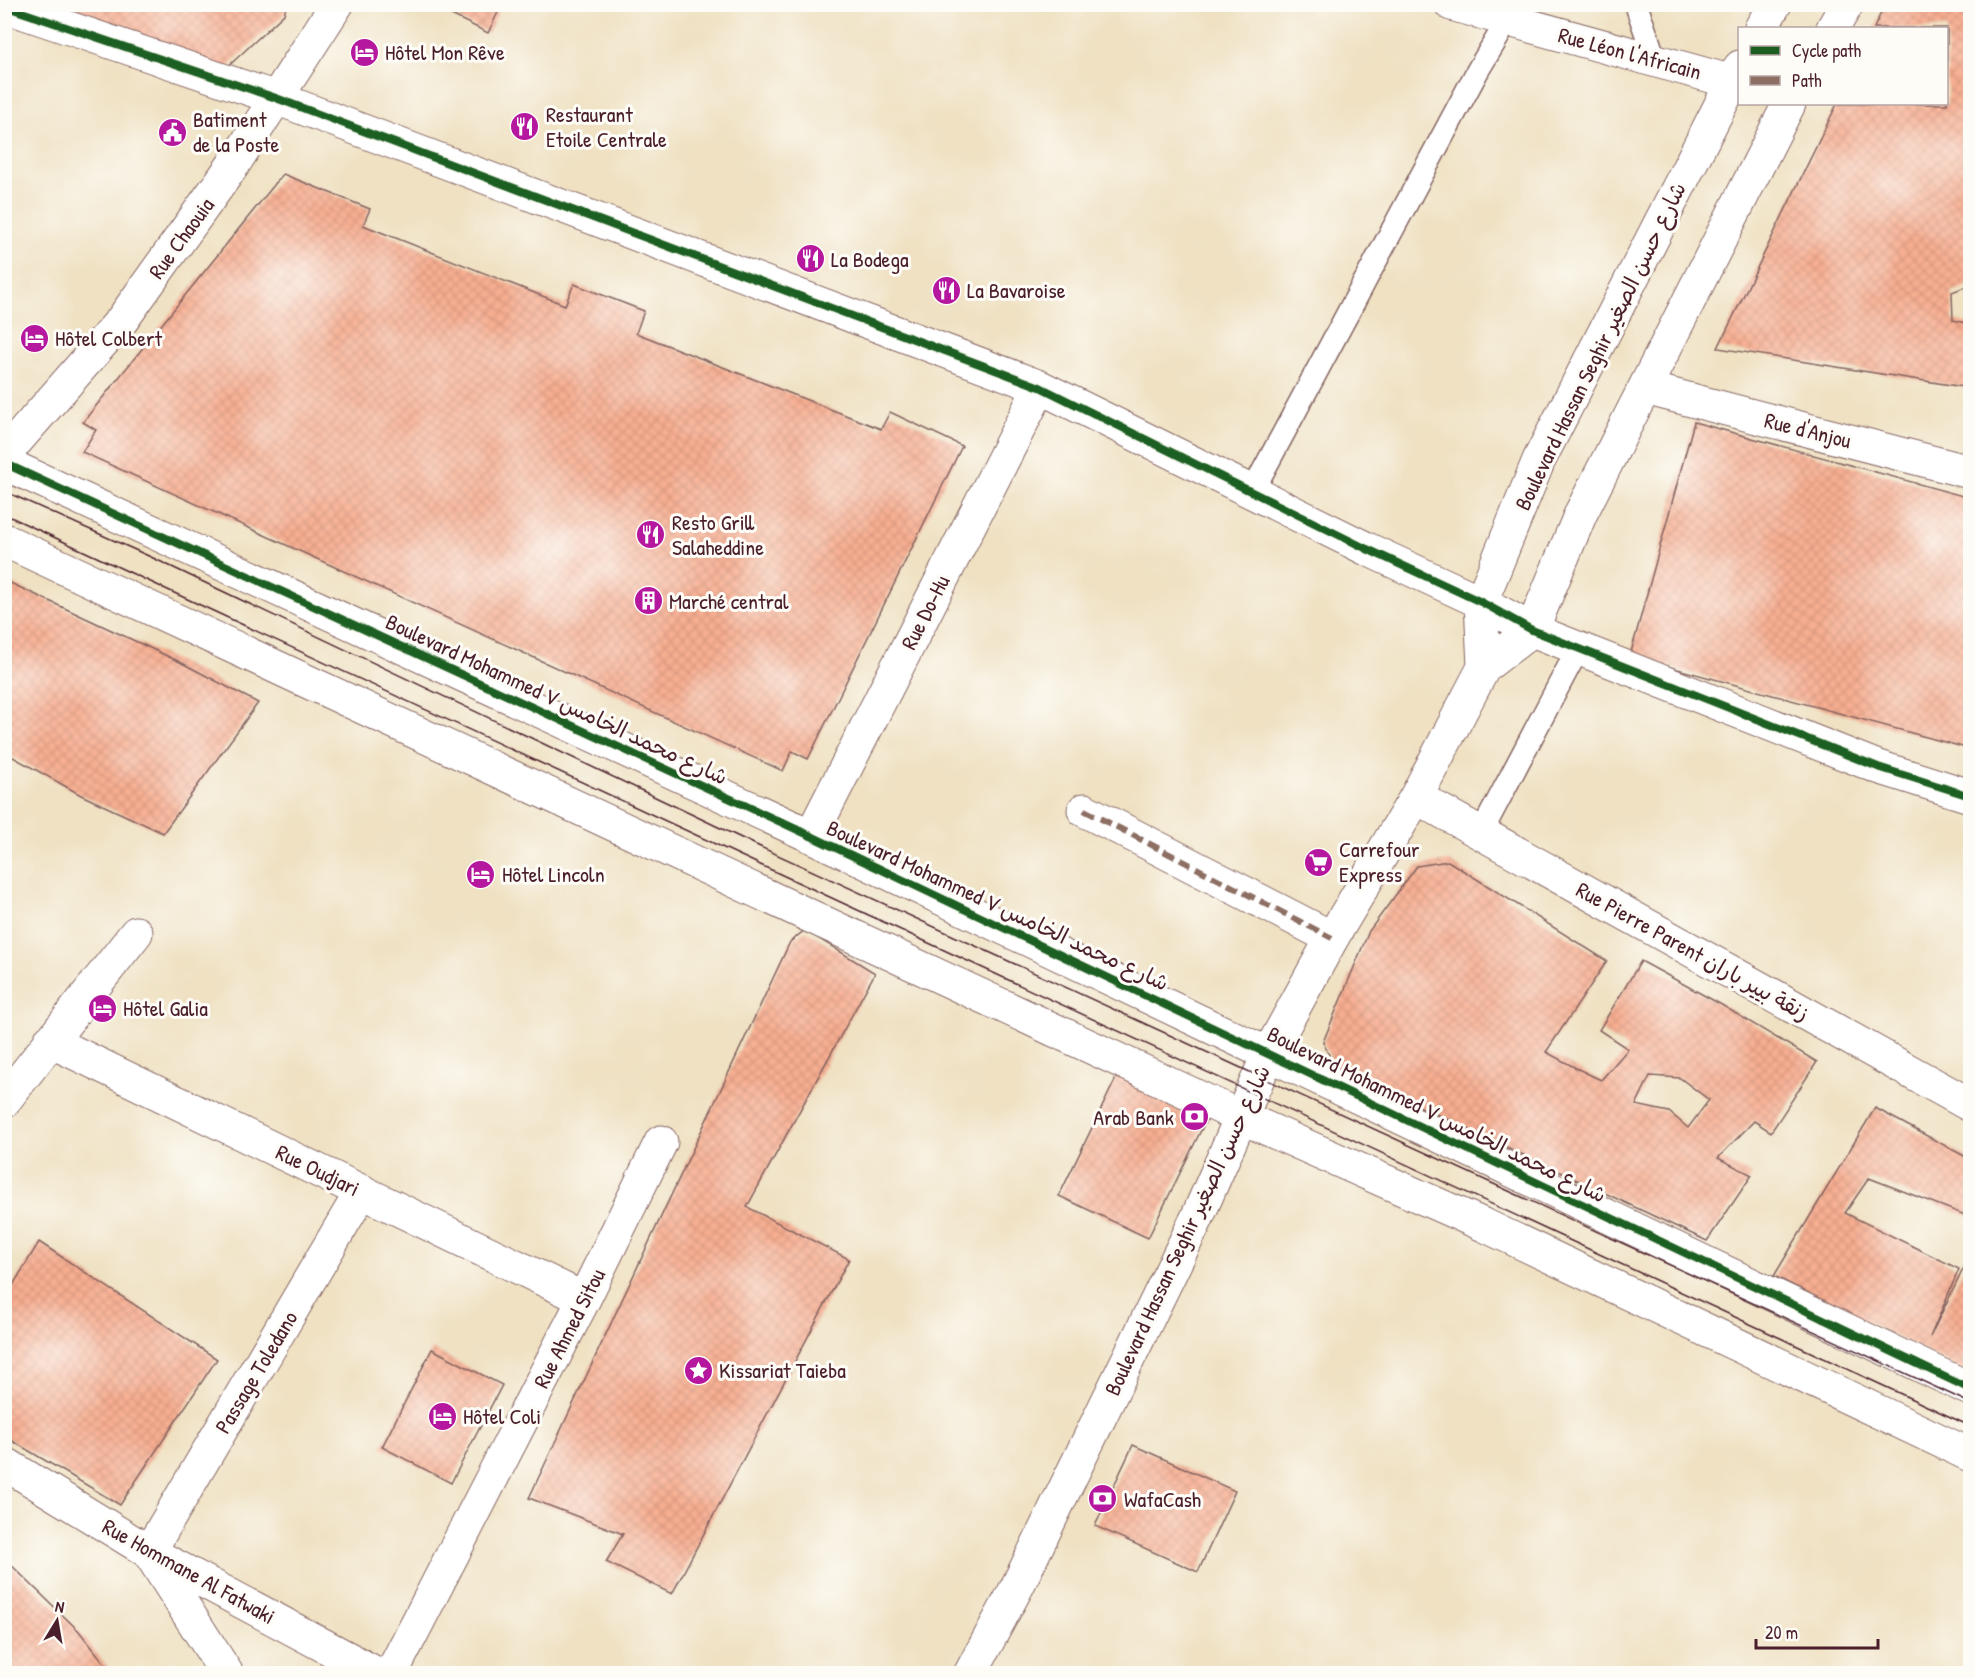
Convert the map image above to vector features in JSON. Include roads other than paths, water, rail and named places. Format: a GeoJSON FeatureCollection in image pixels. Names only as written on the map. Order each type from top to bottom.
{"type":"FeatureCollection","features":[{"type":"Feature","properties":{"kind":"street","name":"Rue Chaouia"},"geometry":{"type":"LineString","coordinates":[[4,455],[122,320],[233,165],[337,4]]}},
{"type":"Feature","properties":{"kind":"street","name":"Rue Léon l'Africain"},"geometry":{"type":"LineString","coordinates":[[1451,4],[1655,60],[1737,77]]}},
{"type":"Feature","properties":{"kind":"street"},"geometry":{"type":"LineString","coordinates":[[1762,27],[1775,4]]}},
{"type":"Feature","properties":{"kind":"street"},"geometry":{"type":"LineString","coordinates":[[1834,27],[1846,4]]}},
{"type":"Feature","properties":{"kind":"street"},"geometry":{"type":"LineString","coordinates":[[4,6],[276,98],[1040,387],[1481,602],[1532,630],[1878,767],[1971,796]]}},
{"type":"Feature","properties":{"kind":"street","name":"Boulevard Hassan Seghir شارع حسن الصغير"},"geometry":{"type":"LineString","coordinates":[[1484,667],[1481,602],[1539,460],[1737,77]]}},
{"type":"Feature","properties":{"kind":"street","name":"Boulevard Hassan Seghir شارع حسن الصغير"},"geometry":{"type":"LineString","coordinates":[[970,1674],[1027,1566],[1197,1218],[1243,1118],[1269,1053],[1332,938],[1416,797],[1484,667],[1532,630],[1581,513],[1789,105]]}},
{"type":"Feature","properties":{"kind":"street","name":"Rue Do-Hu"},"geometry":{"type":"LineString","coordinates":[[811,836],[1040,387]]}},
{"type":"Feature","properties":{"kind":"street","name":"Rue d'Anjou"},"geometry":{"type":"LineString","coordinates":[[1645,388],[1971,472]]}},
{"type":"Feature","properties":{"kind":"street","name":"Boulevard Mohammed V شارع محمد الخامس"},"geometry":{"type":"LineString","coordinates":[[4,463],[811,836],[1971,1389]]}},
{"type":"Feature","properties":{"kind":"street"},"geometry":{"type":"LineString","coordinates":[[4,540],[1243,1118],[1486,1226],[1971,1455]]}},
{"type":"Feature","properties":{"kind":"street","name":"Rue Pierre Parent زنقة بيير باران"},"geometry":{"type":"LineString","coordinates":[[1416,797],[1971,1105]]}},
{"type":"Feature","properties":{"kind":"street"},"geometry":{"type":"LineString","coordinates":[[1084,810],[1332,938]]}},
{"type":"Feature","properties":{"kind":"street"},"geometry":{"type":"LineString","coordinates":[[4,1101],[136,933]]}},
{"type":"Feature","properties":{"kind":"street","name":"Rue Oudjari"},"geometry":{"type":"LineString","coordinates":[[50,1041],[584,1299]]}},
{"type":"Feature","properties":{"kind":"street","name":"Rue Ahmed Sitou"},"geometry":{"type":"LineString","coordinates":[[391,1674],[584,1299],[661,1142]]}},
{"type":"Feature","properties":{"kind":"street","name":"Passage Toledano"},"geometry":{"type":"LineString","coordinates":[[149,1552],[362,1191]]}},
{"type":"Feature","properties":{"kind":"street","name":"Rue Hommane Al Fatwaki"},"geometry":{"type":"LineString","coordinates":[[4,1463],[149,1552],[378,1674]]}},
{"type":"Feature","properties":{"kind":"street"},"geometry":{"type":"LineString","coordinates":[[149,1552],[227,1674]]}},
{"type":"Feature","properties":{"kind":"lane"},"geometry":{"type":"LineString","coordinates":[[1636,4],[1655,60]]}},
{"type":"Feature","properties":{"kind":"lane"},"geometry":{"type":"LineString","coordinates":[[1252,492],[1478,70],[1508,20]]}},
{"type":"Feature","properties":{"kind":"lane"},"geometry":{"type":"LineString","coordinates":[[1481,833],[1578,649]]}},
{"type":"Feature","properties":{"kind":"tram line"},"geometry":{"type":"LineString","coordinates":[[4,491],[153,558],[754,844],[1970,1403]]}},
{"type":"Feature","properties":{"kind":"tram line"},"geometry":{"type":"LineString","coordinates":[[4,514],[1970,1426]]}},
{"type":"Feature","properties":{"kind":"place","name":"Hôtel Mon Rêve"},"geometry":{"type":"Point","coordinates":[364,52]}},
{"type":"Feature","properties":{"kind":"place","name":"Restaurant Etoile Centrale"},"geometry":{"type":"Point","coordinates":[525,127]}},
{"type":"Feature","properties":{"kind":"place","name":"Batiment de la Poste"},"geometry":{"type":"Point","coordinates":[172,132]}},
{"type":"Feature","properties":{"kind":"place","name":"La Bodega"},"geometry":{"type":"Point","coordinates":[810,259]}},
{"type":"Feature","properties":{"kind":"place","name":"La Bavaroise"},"geometry":{"type":"Point","coordinates":[946,290]}},
{"type":"Feature","properties":{"kind":"place","name":"Hôtel Colbert"},"geometry":{"type":"Point","coordinates":[34,338]}},
{"type":"Feature","properties":{"kind":"place","name":"Resto Grill Salaheddine"},"geometry":{"type":"Point","coordinates":[651,535]}},
{"type":"Feature","properties":{"kind":"place","name":"Marché central"},"geometry":{"type":"Point","coordinates":[648,601]}},
{"type":"Feature","properties":{"kind":"place","name":"Carrefour Express"},"geometry":{"type":"Point","coordinates":[1318,862]}},
{"type":"Feature","properties":{"kind":"place","name":"Hôtel Lincoln"},"geometry":{"type":"Point","coordinates":[481,874]}},
{"type":"Feature","properties":{"kind":"place","name":"Hôtel Galia"},"geometry":{"type":"Point","coordinates":[102,1008]}},
{"type":"Feature","properties":{"kind":"place","name":"Arab Bank"},"geometry":{"type":"Point","coordinates":[1195,1117]}},
{"type":"Feature","properties":{"kind":"place","name":"Kissariat Taieba"},"geometry":{"type":"Point","coordinates":[698,1370]}},
{"type":"Feature","properties":{"kind":"place","name":"Hôtel Coli"},"geometry":{"type":"Point","coordinates":[442,1416]}},
{"type":"Feature","properties":{"kind":"place","name":"WafaCash"},"geometry":{"type":"Point","coordinates":[1103,1499]}}]}
